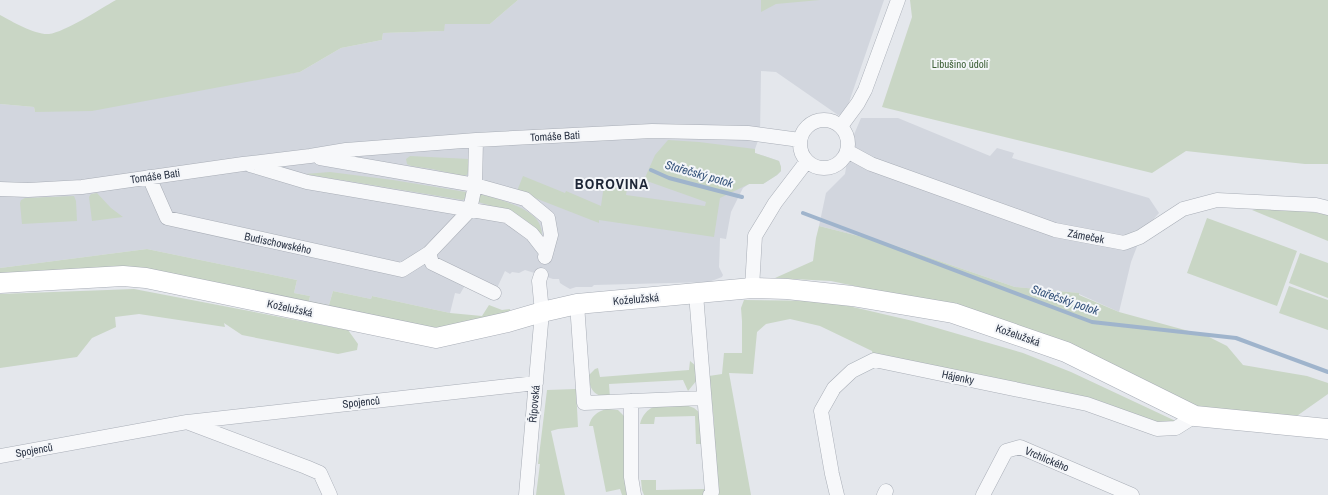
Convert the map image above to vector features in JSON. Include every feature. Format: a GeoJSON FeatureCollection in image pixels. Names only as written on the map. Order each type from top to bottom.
{"type":"FeatureCollection","features":[{"type":"Feature","properties":{"kind":"main road","name":"Koželužská"},"geometry":{"type":"LineString","coordinates":[[0,283],[123,276],[146,278],[436,338],[508,322],[577,304],[752,288],[787,289],[852,296],[953,313],[1066,352],[1195,416],[1326,425]]}},
{"type":"Feature","properties":{"kind":"street"},"geometry":{"type":"LineString","coordinates":[[841,126],[858,103],[865,90],[898,0]]}},
{"type":"Feature","properties":{"kind":"street"},"geometry":{"type":"LineString","coordinates":[[823,120],[831,121],[841,126],[848,137],[847,151],[844,159],[838,164],[822,168],[814,166],[807,161],[802,155],[800,140],[803,132],[808,126],[815,121],[823,120]]}},
{"type":"Feature","properties":{"kind":"street","name":"Tomáše Bati"},"geometry":{"type":"LineString","coordinates":[[0,189],[28,190],[82,187],[346,150],[476,140],[652,131],[748,133],[800,140]]}},
{"type":"Feature","properties":{"kind":"street"},"geometry":{"type":"LineString","coordinates":[[476,140],[475,185],[470,210],[429,253],[432,262],[494,293]]}},
{"type":"Feature","properties":{"kind":"street","name":"Zámeček"},"geometry":{"type":"LineString","coordinates":[[847,151],[871,164],[1055,230],[1124,243],[1140,238],[1183,209],[1217,200],[1316,205],[1328,208]]}},
{"type":"Feature","properties":{"kind":"street","name":"Tomáše Bati"},"geometry":{"type":"LineString","coordinates":[[310,156],[475,185],[525,199],[548,218],[551,235],[546,256],[532,234],[507,216],[470,210]]}},
{"type":"Feature","properties":{"kind":"street"},"geometry":{"type":"LineString","coordinates":[[752,288],[755,236],[775,203],[807,161]]}},
{"type":"Feature","properties":{"kind":"street"},"geometry":{"type":"LineString","coordinates":[[243,164],[307,182],[470,210]]}},
{"type":"Feature","properties":{"kind":"street","name":"Budischowského"},"geometry":{"type":"LineString","coordinates":[[150,177],[167,218],[402,270],[429,253]]}},
{"type":"Feature","properties":{"kind":"street"},"geometry":{"type":"LineString","coordinates":[[540,275],[539,281],[542,312]]}},
{"type":"Feature","properties":{"kind":"street"},"geometry":{"type":"LineString","coordinates":[[696,294],[712,492],[710,495]]}},
{"type":"Feature","properties":{"kind":"street"},"geometry":{"type":"LineString","coordinates":[[577,304],[584,403],[704,398]]}},
{"type":"Feature","properties":{"kind":"street","name":"Řípovská"},"geometry":{"type":"LineString","coordinates":[[526,495],[542,312]]}},
{"type":"Feature","properties":{"kind":"street","name":"Hájenky"},"geometry":{"type":"LineString","coordinates":[[837,495],[821,411],[834,388],[852,371],[874,360],[1087,404],[1157,429],[1176,428],[1195,416]]}},
{"type":"Feature","properties":{"kind":"street","name":"Spojenců"},"geometry":{"type":"LineString","coordinates":[[0,456],[187,422],[536,383]]}},
{"type":"Feature","properties":{"kind":"street"},"geometry":{"type":"LineString","coordinates":[[631,401],[631,477],[634,495]]}},
{"type":"Feature","properties":{"kind":"street"},"geometry":{"type":"LineString","coordinates":[[187,422],[320,473],[330,495]]}},
{"type":"Feature","properties":{"kind":"street","name":"Vrchlického"},"geometry":{"type":"LineString","coordinates":[[983,495],[1006,451],[1020,447],[1132,495]]}},
{"type":"Feature","properties":{"kind":"shaded area"},"geometry":{"type":"Polygon","coordinates":[[[518,0],[884,0],[845,114],[838,115],[776,72],[761,71],[760,135],[755,153],[779,161],[781,171],[763,184],[749,184],[743,188],[731,212],[726,239],[720,238],[719,267],[723,275],[722,277],[709,282],[594,285],[592,287],[576,287],[570,289],[560,283],[559,279],[553,279],[525,270],[519,273],[512,272],[510,274],[505,271],[497,288],[471,275],[460,294],[455,293],[450,313],[372,296],[371,299],[333,291],[329,305],[309,301],[310,296],[294,293],[297,280],[147,249],[0,268],[0,104],[34,107],[35,112],[300,72],[341,48],[382,40],[383,33],[443,31],[445,24],[490,24],[518,0]]]}},
{"type":"Feature","properties":{"kind":"shaded area"},"geometry":{"type":"Polygon","coordinates":[[[861,118],[898,118],[990,156],[997,148],[1014,153],[1012,158],[1149,198],[1159,213],[1143,231],[1131,262],[1119,312],[1079,293],[1015,287],[890,244],[819,226],[826,193],[845,174],[850,144],[861,118]]]}},
{"type":"Feature","properties":{"kind":"green space"},"geometry":{"type":"Polygon","coordinates":[[[116,0],[518,0],[490,24],[445,24],[444,31],[383,33],[382,40],[341,48],[300,72],[92,111],[35,112],[34,107],[0,104],[0,15],[31,30],[43,34],[49,34],[73,25],[116,0]]]}},
{"type":"Feature","properties":{"kind":"green space"},"geometry":{"type":"Polygon","coordinates":[[[761,0],[820,0],[776,4],[761,12],[761,0]]]}},
{"type":"Feature","properties":{"kind":"green space","name":"Libušino údolí"},"geometry":{"type":"Polygon","coordinates":[[[910,0],[1328,0],[1328,164],[1305,164],[1186,151],[1152,173],[882,107],[912,17],[910,0]]]}},
{"type":"Feature","properties":{"kind":"green space"},"geometry":{"type":"Polygon","coordinates":[[[668,140],[699,142],[755,149],[755,153],[779,161],[781,171],[763,184],[749,184],[720,198],[714,237],[599,220],[599,223],[517,191],[523,176],[565,193],[566,191],[601,206],[604,185],[627,189],[626,195],[705,206],[706,202],[644,180],[655,155],[668,140]]]}},
{"type":"Feature","properties":{"kind":"green space"},"geometry":{"type":"Polygon","coordinates":[[[410,156],[469,159],[468,172],[467,175],[463,176],[411,166],[407,164],[406,159],[410,156]]]}},
{"type":"Feature","properties":{"kind":"green space"},"geometry":{"type":"Polygon","coordinates":[[[330,172],[393,180],[466,192],[467,194],[463,200],[305,174],[330,172]]]}},
{"type":"Feature","properties":{"kind":"green space"},"geometry":{"type":"Polygon","coordinates":[[[97,193],[111,208],[123,217],[92,221],[89,197],[91,194],[97,193]]]}},
{"type":"Feature","properties":{"kind":"green space"},"geometry":{"type":"Polygon","coordinates":[[[479,194],[512,204],[535,217],[539,223],[543,241],[532,226],[514,213],[478,202],[479,194]]]}},
{"type":"Feature","properties":{"kind":"green space"},"geometry":{"type":"Polygon","coordinates":[[[74,196],[76,201],[77,221],[22,224],[21,200],[25,198],[74,196]]]}},
{"type":"Feature","properties":{"kind":"green space"},"geometry":{"type":"Polygon","coordinates":[[[1263,208],[1302,210],[1328,215],[1328,241],[1252,210],[1263,208]]]}},
{"type":"Feature","properties":{"kind":"green space"},"geometry":{"type":"Polygon","coordinates":[[[1207,218],[1297,251],[1277,306],[1187,273],[1207,218]]]}},
{"type":"Feature","properties":{"kind":"green space"},"geometry":{"type":"Polygon","coordinates":[[[819,226],[890,244],[1015,287],[1079,293],[1079,295],[1119,312],[1207,336],[1227,346],[1243,365],[1307,376],[1328,383],[1328,394],[1284,425],[1195,416],[1173,398],[897,295],[831,281],[775,278],[813,261],[819,226]]]}},
{"type":"Feature","properties":{"kind":"green space"},"geometry":{"type":"Polygon","coordinates":[[[147,249],[297,280],[294,293],[310,296],[309,301],[329,305],[333,291],[371,299],[372,296],[450,313],[482,316],[489,305],[502,310],[510,309],[508,322],[436,338],[135,279],[0,284],[0,268],[147,249]]]}},
{"type":"Feature","properties":{"kind":"green space"},"geometry":{"type":"Polygon","coordinates":[[[1300,253],[1328,263],[1328,298],[1289,283],[1300,253]]]}},
{"type":"Feature","properties":{"kind":"green space"},"geometry":{"type":"Polygon","coordinates":[[[1289,286],[1328,300],[1328,330],[1279,313],[1289,286]]]}},
{"type":"Feature","properties":{"kind":"green space"},"geometry":{"type":"Polygon","coordinates":[[[134,289],[348,330],[358,344],[357,350],[338,354],[242,335],[224,323],[225,327],[139,314],[115,317],[116,327],[92,338],[77,357],[0,368],[0,294],[134,289]]]}},
{"type":"Feature","properties":{"kind":"green space"},"geometry":{"type":"Polygon","coordinates":[[[744,300],[827,301],[913,321],[1023,353],[1071,372],[1182,424],[1176,428],[1087,404],[874,360],[872,351],[820,326],[790,319],[766,324],[757,332],[753,374],[729,373],[751,495],[715,495],[714,421],[709,376],[722,374],[724,353],[742,353],[741,308],[744,300]]]}},
{"type":"Feature","properties":{"kind":"green space"},"geometry":{"type":"Polygon","coordinates":[[[690,361],[696,366],[697,380],[688,391],[683,380],[609,384],[610,398],[600,396],[594,392],[590,385],[589,375],[598,368],[600,377],[689,370],[690,361]]]}},
{"type":"Feature","properties":{"kind":"green space"},"geometry":{"type":"Polygon","coordinates":[[[576,389],[578,427],[551,431],[565,495],[536,495],[540,464],[538,464],[547,390],[576,389]]]}},
{"type":"Feature","properties":{"kind":"green space"},"geometry":{"type":"Polygon","coordinates":[[[683,404],[694,408],[700,413],[702,444],[696,444],[695,416],[655,417],[654,424],[640,424],[645,413],[655,406],[683,404]]]}},
{"type":"Feature","properties":{"kind":"green space"},"geometry":{"type":"Polygon","coordinates":[[[606,409],[618,410],[626,418],[631,495],[622,495],[620,489],[606,492],[593,426],[589,426],[595,415],[606,409]]]}},
{"type":"Feature","properties":{"kind":"green space"},"geometry":{"type":"Polygon","coordinates":[[[641,480],[656,480],[656,490],[706,489],[704,495],[644,495],[641,480]]]}},
{"type":"Feature","properties":{"kind":"waterway","name":"Stařečský potok"},"geometry":{"type":"LineString","coordinates":[[651,170],[669,178],[742,197]]}},
{"type":"Feature","properties":{"kind":"waterway","name":"Stařečský potok"},"geometry":{"type":"LineString","coordinates":[[803,213],[1092,322],[1236,338],[1328,372]]}},
{"type":"Feature","properties":{"kind":"district","name":"BOROVINA"},"geometry":{"type":"Point","coordinates":[612,183]}}]}
